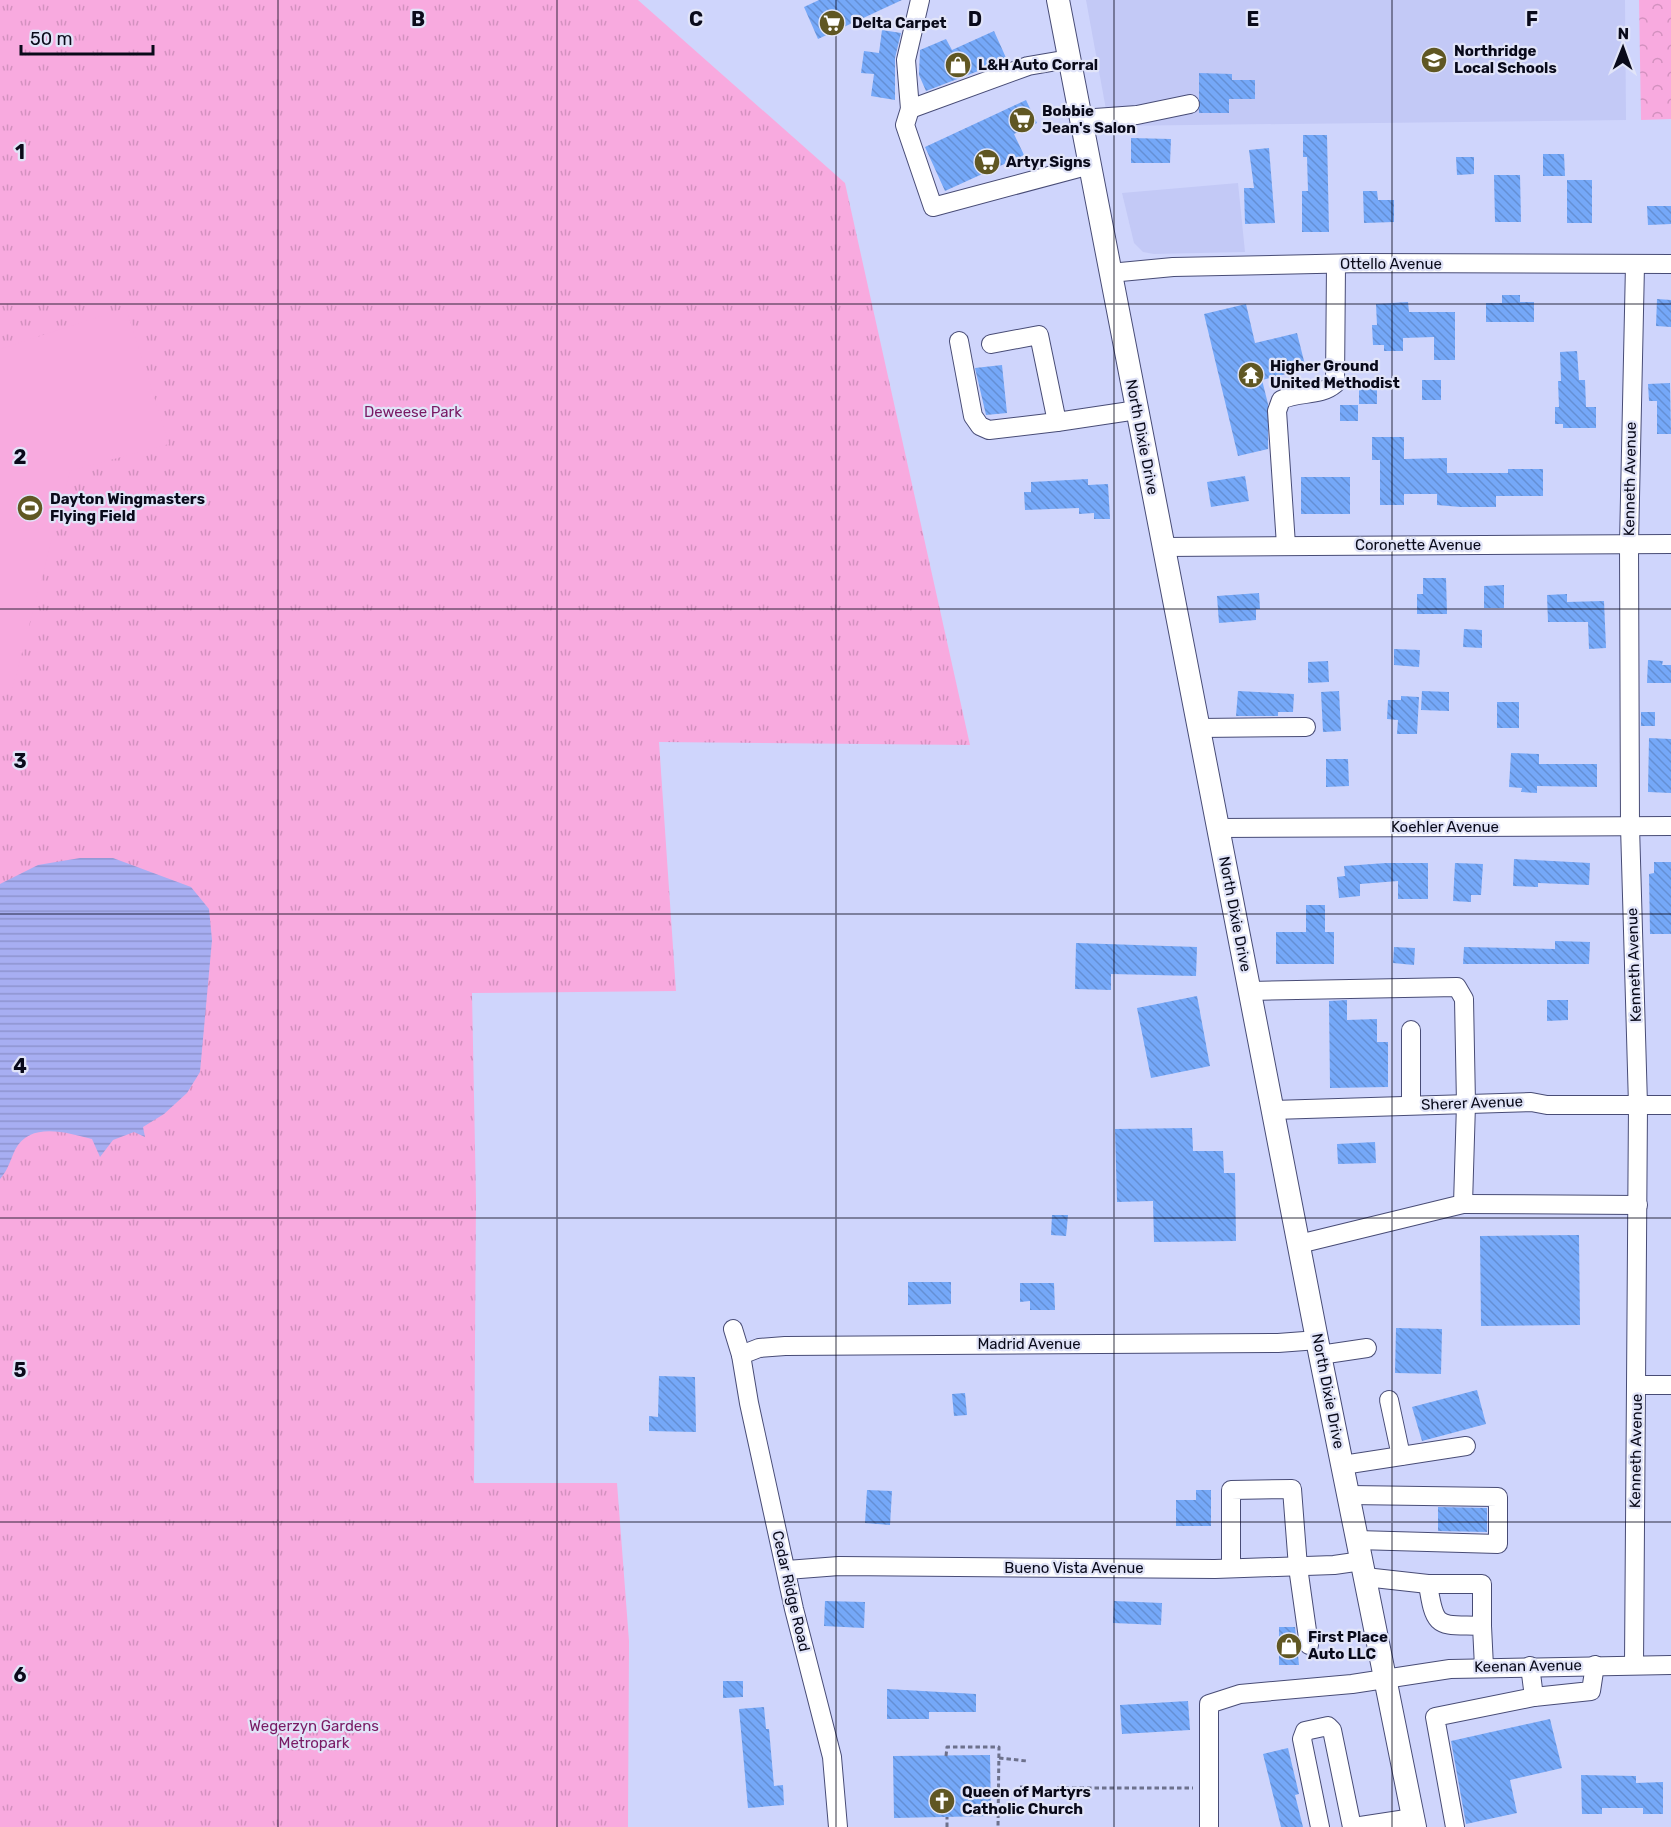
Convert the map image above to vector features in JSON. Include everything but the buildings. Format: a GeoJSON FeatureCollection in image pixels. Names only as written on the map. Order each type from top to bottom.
{"type":"FeatureCollection","features":[{"type":"Feature","properties":{"kind":"main road","name":"North Dixie Drive"},"geometry":{"type":"LineString","coordinates":[[1058,0],[1319,1347],[1414,1822]]}},
{"type":"Feature","properties":{"kind":"street"},"geometry":{"type":"LineString","coordinates":[[920,0],[906,60],[910,109],[905,125],[933,207],[1090,165]]}},
{"type":"Feature","properties":{"kind":"street"},"geometry":{"type":"LineString","coordinates":[[910,109],[1028,66],[1069,59]]}},
{"type":"Feature","properties":{"kind":"street"},"geometry":{"type":"LineString","coordinates":[[1081,119],[1137,115],[1190,104]]}},
{"type":"Feature","properties":{"kind":"street"},"geometry":{"type":"LineString","coordinates":[[1286,545],[1277,411],[1281,399],[1291,395],[1327,391],[1335,384],[1336,264]]}},
{"type":"Feature","properties":{"kind":"street","name":"Ottello Avenue"},"geometry":{"type":"LineString","coordinates":[[1110,273],[1173,267],[1336,264],[1671,264]]}},
{"type":"Feature","properties":{"kind":"street","name":"Kenneth Avenue"},"geometry":{"type":"LineString","coordinates":[[1634,1665],[1638,1105],[1630,826],[1629,544],[1635,265]]}},
{"type":"Feature","properties":{"kind":"street"},"geometry":{"type":"LineString","coordinates":[[991,344],[1039,335],[1057,422]]}},
{"type":"Feature","properties":{"kind":"street"},"geometry":{"type":"LineString","coordinates":[[959,341],[973,416],[980,426],[989,430],[1137,410]]}},
{"type":"Feature","properties":{"kind":"street","name":"Coronette Avenue"},"geometry":{"type":"LineString","coordinates":[[1164,548],[1286,545],[1671,544]]}},
{"type":"Feature","properties":{"kind":"street"},"geometry":{"type":"LineString","coordinates":[[1199,728],[1306,727]]}},
{"type":"Feature","properties":{"kind":"street","name":"Koehler Avenue"},"geometry":{"type":"LineString","coordinates":[[1218,828],[1671,826]]}},
{"type":"Feature","properties":{"kind":"street"},"geometry":{"type":"LineString","coordinates":[[1250,991],[1457,987],[1464,999],[1466,1104],[1463,1204]]}},
{"type":"Feature","properties":{"kind":"street"},"geometry":{"type":"LineString","coordinates":[[1411,1030],[1411,1105]]}},
{"type":"Feature","properties":{"kind":"street","name":"Sherer Avenue"},"geometry":{"type":"LineString","coordinates":[[1273,1110],[1531,1102],[1547,1105],[1671,1105]]}},
{"type":"Feature","properties":{"kind":"street"},"geometry":{"type":"LineString","coordinates":[[1299,1244],[1463,1204],[1638,1205]]}},
{"type":"Feature","properties":{"kind":"street","name":"Cedar Ridge Road"},"geometry":{"type":"LineString","coordinates":[[733,1329],[741,1355],[749,1403],[794,1609],[832,1757],[838,1827]]}},
{"type":"Feature","properties":{"kind":"street","name":"Madrid Avenue"},"geometry":{"type":"LineString","coordinates":[[741,1355],[759,1348],[785,1346],[1278,1343],[1367,1348]]}},
{"type":"Feature","properties":{"kind":"street"},"geometry":{"type":"LineString","coordinates":[[1637,1385],[1671,1385]]}},
{"type":"Feature","properties":{"kind":"street"},"geometry":{"type":"LineString","coordinates":[[1389,1400],[1401,1456]]}},
{"type":"Feature","properties":{"kind":"street"},"geometry":{"type":"LineString","coordinates":[[1343,1465],[1466,1446]]}},
{"type":"Feature","properties":{"kind":"street"},"geometry":{"type":"LineString","coordinates":[[1231,1568],[1231,1490],[1292,1489],[1298,1567],[1309,1645]]}},
{"type":"Feature","properties":{"kind":"street"},"geometry":{"type":"LineString","coordinates":[[1348,1495],[1498,1497],[1498,1544],[1361,1559]]}},
{"type":"Feature","properties":{"kind":"street"},"geometry":{"type":"LineString","coordinates":[[1361,1559],[1428,1584],[1482,1584],[1484,1667]]}},
{"type":"Feature","properties":{"kind":"street","name":"Bueno Vista Avenue"},"geometry":{"type":"LineString","coordinates":[[787,1570],[839,1566],[1298,1567],[1361,1559]]}},
{"type":"Feature","properties":{"kind":"street"},"geometry":{"type":"LineString","coordinates":[[1428,1584],[1432,1614],[1443,1624],[1482,1626]]}},
{"type":"Feature","properties":{"kind":"street"},"geometry":{"type":"LineString","coordinates":[[1455,1827],[1435,1717],[1534,1697],[1591,1691],[1595,1665]]}},
{"type":"Feature","properties":{"kind":"street","name":"Keenan Avenue"},"geometry":{"type":"LineString","coordinates":[[1209,1788],[1209,1704],[1239,1694],[1352,1684],[1484,1667],[1671,1665]]}},
{"type":"Feature","properties":{"kind":"street"},"geometry":{"type":"LineString","coordinates":[[1530,1666],[1534,1697]]}},
{"type":"Feature","properties":{"kind":"street"},"geometry":{"type":"LineString","coordinates":[[1320,1827],[1302,1739],[1305,1731],[1328,1726],[1332,1730],[1353,1827],[1414,1822]]}},
{"type":"Feature","properties":{"kind":"street"},"geometry":{"type":"LineString","coordinates":[[1209,1788],[1209,1827]]}},
{"type":"Feature","properties":{"kind":"path"},"geometry":{"type":"LineString","coordinates":[[946,1756],[947,1747],[999,1748],[998,1827]]}},
{"type":"Feature","properties":{"kind":"path"},"geometry":{"type":"LineString","coordinates":[[999,1758],[1028,1761]]}},
{"type":"Feature","properties":{"kind":"path"},"geometry":{"type":"LineString","coordinates":[[1020,1787],[1036,1787]]}},
{"type":"Feature","properties":{"kind":"path"},"geometry":{"type":"LineString","coordinates":[[1057,1788],[1209,1788]]}},
{"type":"Feature","properties":{"kind":"path"},"geometry":{"type":"LineString","coordinates":[[947,1817],[947,1827]]}},
{"type":"Feature","properties":{"kind":"shaded area","name":"Northridge Local Schools"},"geometry":{"type":"Polygon","coordinates":[[[1086,0],[1625,0],[1626,120],[1109,126],[1086,0]]]}},
{"type":"Feature","properties":{"kind":"shaded area"},"geometry":{"type":"Polygon","coordinates":[[[1238,183],[1245,252],[1154,254],[1143,252],[1134,243],[1122,193],[1238,183]]]}},
{"type":"Feature","properties":{"kind":"shaded area"},"geometry":{"type":"Polygon","coordinates":[[[80,858],[113,858],[191,887],[209,909],[212,940],[200,1072],[187,1093],[164,1114],[143,1127],[145,1137],[134,1132],[113,1140],[100,1157],[92,1139],[61,1132],[39,1132],[22,1141],[0,1179],[0,884],[38,865],[80,858]]]}},
{"type":"Feature","properties":{"kind":"green space","name":"Deweese Park"},"geometry":{"type":"Polygon","coordinates":[[[0,0],[638,0],[845,183],[970,745],[659,742],[676,991],[472,993],[476,1199],[474,1483],[617,1483],[629,1641],[628,1827],[0,1827],[0,0]]]}},
{"type":"Feature","properties":{"kind":"green space"},"geometry":{"type":"Polygon","coordinates":[[[1639,0],[1671,0],[1671,119],[1641,120],[1639,0]]]}},
{"type":"Feature","properties":{"kind":"green space","name":"Dayton Wingmasters Flying Field"},"geometry":{"type":"Polygon","coordinates":[[[126,308],[169,444],[70,471],[11,694],[0,695],[0,349],[126,308]]]}},
{"type":"Feature","properties":{"kind":"place","name":"Delta Carpet"},"geometry":{"type":"Point","coordinates":[832,23]}},
{"type":"Feature","properties":{"kind":"place","name":"Northridge Local Schools"},"geometry":{"type":"Point","coordinates":[1434,60]}},
{"type":"Feature","properties":{"kind":"place","name":"L&H Auto Corral"},"geometry":{"type":"Point","coordinates":[958,65]}},
{"type":"Feature","properties":{"kind":"place","name":"Bobbie Jean's Salon"},"geometry":{"type":"Point","coordinates":[1022,120]}},
{"type":"Feature","properties":{"kind":"place","name":"Artyr Signs"},"geometry":{"type":"Point","coordinates":[987,162]}},
{"type":"Feature","properties":{"kind":"place","name":"Higher Ground United Methodist"},"geometry":{"type":"Point","coordinates":[1251,375]}},
{"type":"Feature","properties":{"kind":"place","name":"Dayton Wingmasters Flying Field"},"geometry":{"type":"Point","coordinates":[30,508]}},
{"type":"Feature","properties":{"kind":"place","name":"First Place Auto LLC"},"geometry":{"type":"Point","coordinates":[1289,1646]}},
{"type":"Feature","properties":{"kind":"place","name":"Queen of Martyrs Catholic Church"},"geometry":{"type":"Point","coordinates":[942,1801]}},
{"type":"Feature","properties":{"kind":"park label","name":"Wegerzyn Gardens Metropark"},"geometry":{"type":"Point","coordinates":[314,1734]}}]}
